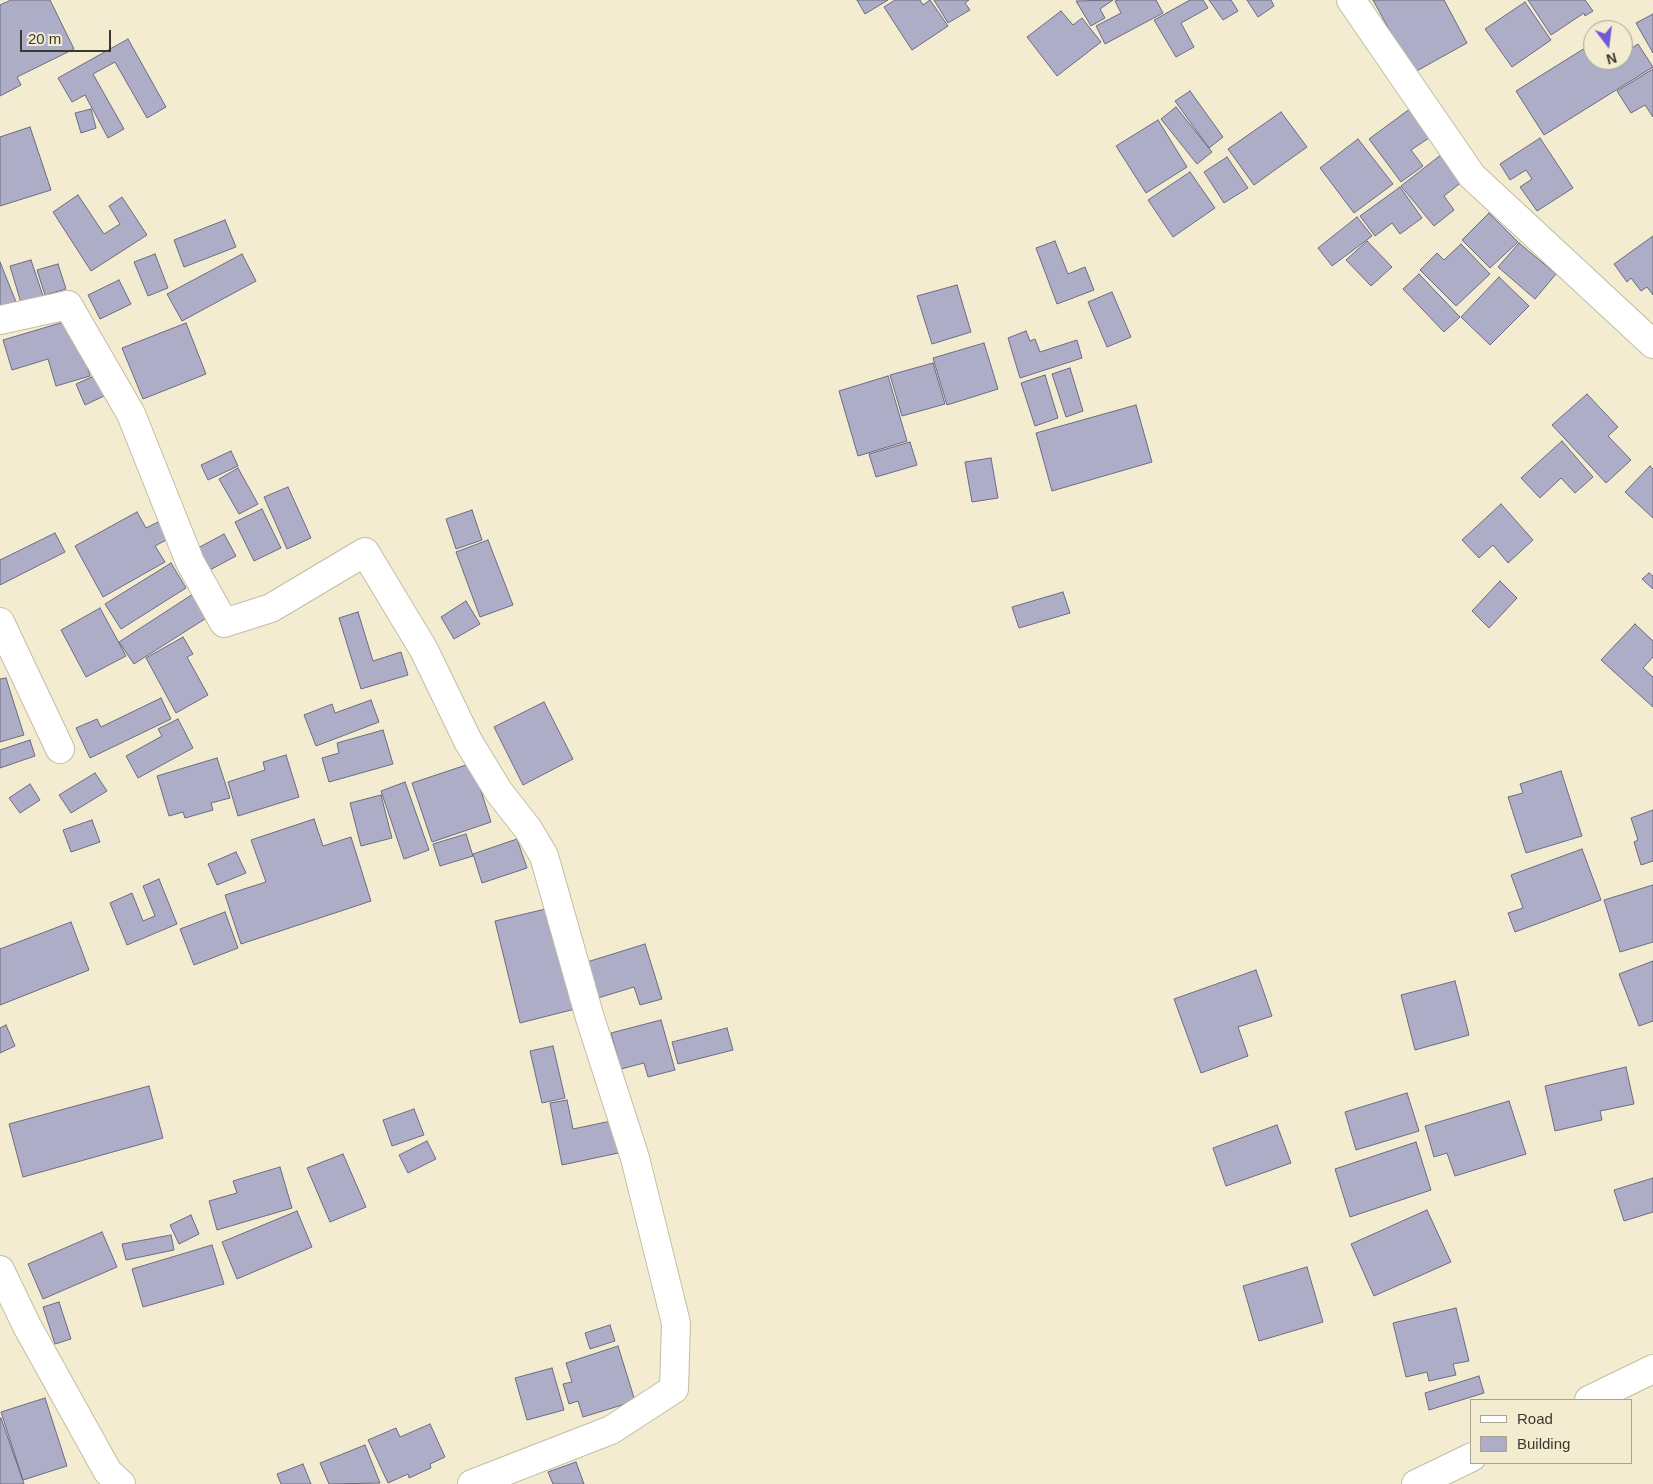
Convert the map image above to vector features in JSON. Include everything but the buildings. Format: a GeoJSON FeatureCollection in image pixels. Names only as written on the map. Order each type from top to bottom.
{"type":"FeatureCollection","features":[{"type":"Feature","properties":{"kind":"street"},"geometry":{"type":"LineString","coordinates":[[1351,0],[1472,176],[1653,344]]}},
{"type":"Feature","properties":{"kind":"street"},"geometry":{"type":"LineString","coordinates":[[0,320],[68,305],[131,414],[190,562],[224,623],[271,608],[365,552],[424,650],[468,741],[500,792],[528,829],[544,856],[590,1018],[635,1158],[676,1323],[674,1389],[611,1430],[472,1484]]}},
{"type":"Feature","properties":{"kind":"street"},"geometry":{"type":"LineString","coordinates":[[0,622],[60,749]]}},
{"type":"Feature","properties":{"kind":"street"},"geometry":{"type":"LineString","coordinates":[[0,1270],[27,1326],[108,1472],[121,1484]]}},
{"type":"Feature","properties":{"kind":"street"},"geometry":{"type":"LineString","coordinates":[[1591,1399],[1653,1369]]}},
{"type":"Feature","properties":{"kind":"street"},"geometry":{"type":"LineString","coordinates":[[1416,1484],[1470,1458]]}}]}
